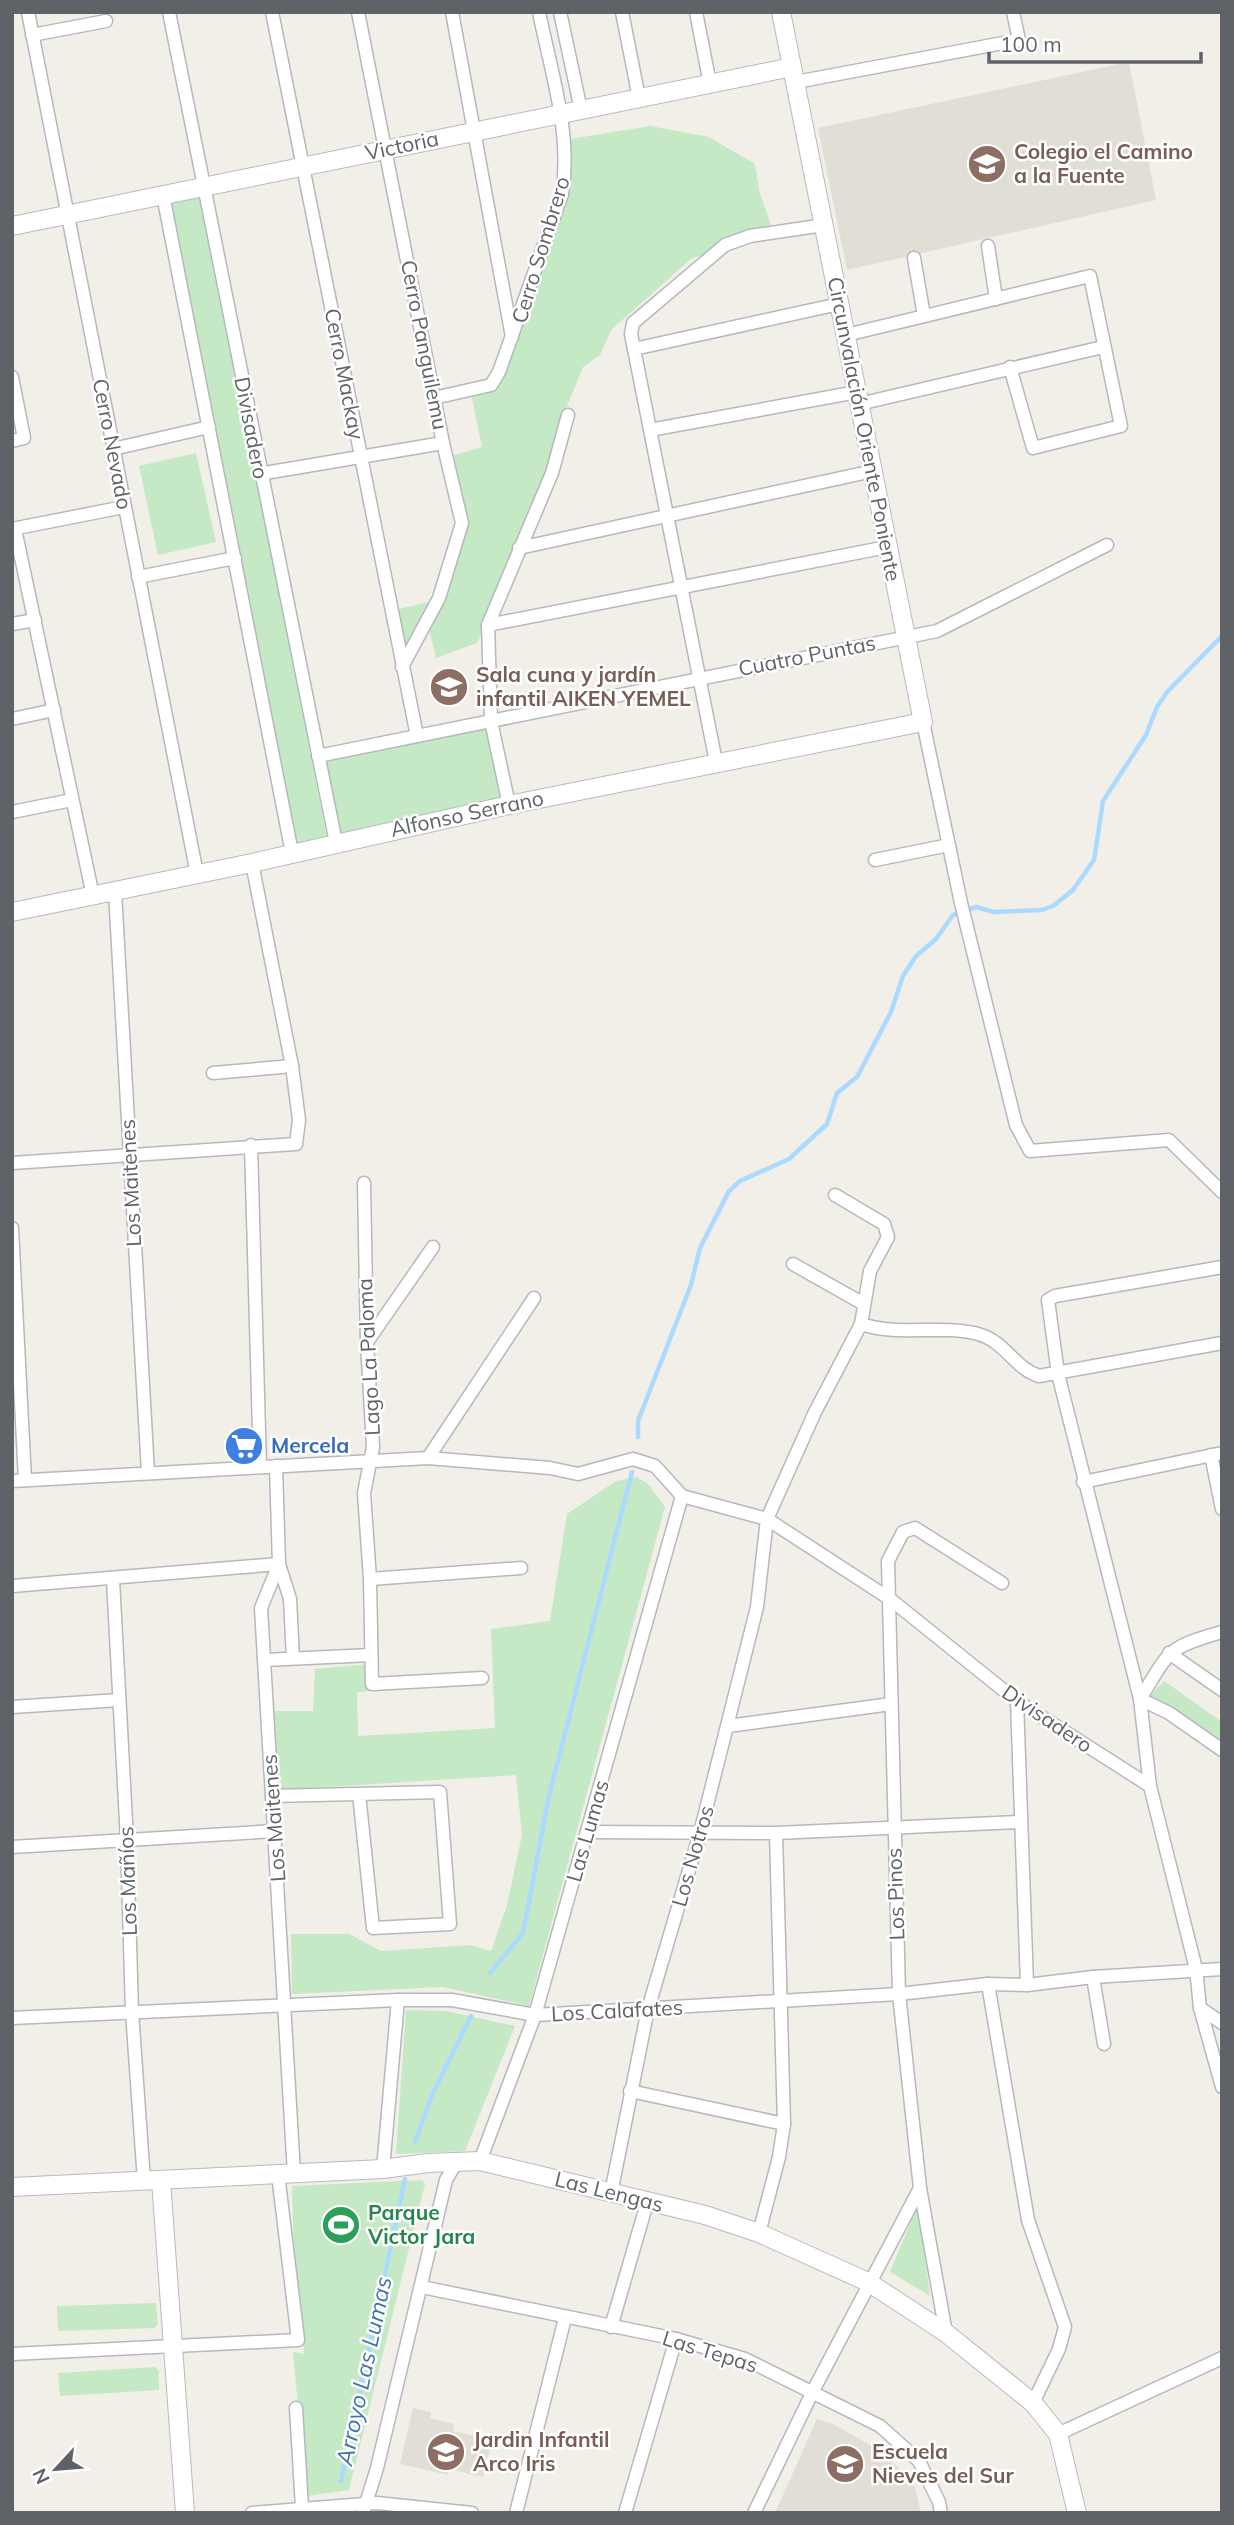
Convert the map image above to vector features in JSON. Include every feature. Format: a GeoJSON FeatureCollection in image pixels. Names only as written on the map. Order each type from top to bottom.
{"type":"FeatureCollection","features":[{"type":"Feature","properties":{"kind":"street","name":"Cerro Nevado"},"geometry":{"type":"LineString","coordinates":[[28,12],[197,874]]}},
{"type":"Feature","properties":{"kind":"street","name":"Divisadero"},"geometry":{"type":"LineString","coordinates":[[169,12],[336,843]]}},
{"type":"Feature","properties":{"kind":"street","name":"Cerro Mackay"},"geometry":{"type":"LineString","coordinates":[[272,12],[417,736]]}},
{"type":"Feature","properties":{"kind":"street","name":"Cerro Panguilemu"},"geometry":{"type":"LineString","coordinates":[[358,12],[443,443],[462,523],[439,598],[402,667]]}},
{"type":"Feature","properties":{"kind":"street"},"geometry":{"type":"LineString","coordinates":[[452,12],[512,340]]}},
{"type":"Feature","properties":{"kind":"street","name":"Cerro Sombrero"},"geometry":{"type":"LineString","coordinates":[[434,398],[491,385],[512,340],[562,194],[567,165],[561,114],[539,12]]}},
{"type":"Feature","properties":{"kind":"street"},"geometry":{"type":"LineString","coordinates":[[560,12],[581,110]]}},
{"type":"Feature","properties":{"kind":"street"},"geometry":{"type":"LineString","coordinates":[[622,12],[639,98]]}},
{"type":"Feature","properties":{"kind":"street"},"geometry":{"type":"LineString","coordinates":[[696,12],[710,84]]}},
{"type":"Feature","properties":{"kind":"street","name":"Victoria"},"geometry":{"type":"LineString","coordinates":[[12,226],[710,84],[794,75],[1019,40],[1013,12]]}},
{"type":"Feature","properties":{"kind":"street","name":"Circunvalación Oriente Poniente"},"geometry":{"type":"LineString","coordinates":[[786,13],[794,75],[923,722],[961,903],[1016,1125],[1030,1151],[1169,1140],[1222,1192]]}},
{"type":"Feature","properties":{"kind":"street"},"geometry":{"type":"LineString","coordinates":[[32,36],[106,21]]}},
{"type":"Feature","properties":{"kind":"street","name":"Divisadero"},"geometry":{"type":"LineString","coordinates":[[163,195],[292,853]]}},
{"type":"Feature","properties":{"kind":"street"},"geometry":{"type":"LineString","coordinates":[[716,762],[634,349],[633,323],[725,246],[750,236],[824,225]]}},
{"type":"Feature","properties":{"kind":"street"},"geometry":{"type":"LineString","coordinates":[[988,246],[996,299]]}},
{"type":"Feature","properties":{"kind":"street"},"geometry":{"type":"LineString","coordinates":[[914,258],[924,316]]}},
{"type":"Feature","properties":{"kind":"street"},"geometry":{"type":"LineString","coordinates":[[846,335],[1090,276],[1121,426],[1033,448],[1010,367]]}},
{"type":"Feature","properties":{"kind":"street"},"geometry":{"type":"LineString","coordinates":[[634,349],[839,304]]}},
{"type":"Feature","properties":{"kind":"street"},"geometry":{"type":"LineString","coordinates":[[650,430],[858,398],[1104,347]]}},
{"type":"Feature","properties":{"kind":"street"},"geometry":{"type":"LineString","coordinates":[[12,377],[18,440]]}},
{"type":"Feature","properties":{"kind":"street"},"geometry":{"type":"LineString","coordinates":[[509,805],[491,721],[488,625],[552,473],[568,415]]}},
{"type":"Feature","properties":{"kind":"street"},"geometry":{"type":"LineString","coordinates":[[113,449],[209,427]]}},
{"type":"Feature","properties":{"kind":"street"},"geometry":{"type":"LineString","coordinates":[[260,474],[443,443]]}},
{"type":"Feature","properties":{"kind":"street"},"geometry":{"type":"LineString","coordinates":[[519,548],[873,471]]}},
{"type":"Feature","properties":{"kind":"street"},"geometry":{"type":"LineString","coordinates":[[93,896],[14,529],[124,507]]}},
{"type":"Feature","properties":{"kind":"street","name":"Cuatro Puntas"},"geometry":{"type":"LineString","coordinates":[[318,756],[937,631],[1107,545]]}},
{"type":"Feature","properties":{"kind":"street"},"geometry":{"type":"LineString","coordinates":[[488,625],[887,547]]}},
{"type":"Feature","properties":{"kind":"street"},"geometry":{"type":"LineString","coordinates":[[138,578],[234,558]]}},
{"type":"Feature","properties":{"kind":"street"},"geometry":{"type":"LineString","coordinates":[[12,624],[35,620]]}},
{"type":"Feature","properties":{"kind":"street"},"geometry":{"type":"LineString","coordinates":[[12,719],[54,710]]}},
{"type":"Feature","properties":{"kind":"street","name":"Alfonso Serrano"},"geometry":{"type":"LineString","coordinates":[[12,912],[252,863],[509,805],[923,722]]}},
{"type":"Feature","properties":{"kind":"street"},"geometry":{"type":"LineString","coordinates":[[12,812],[72,800]]}},
{"type":"Feature","properties":{"kind":"street"},"geometry":{"type":"LineString","coordinates":[[875,860],[950,845]]}},
{"type":"Feature","properties":{"kind":"street"},"geometry":{"type":"LineString","coordinates":[[12,1163],[296,1144],[299,1120],[292,1066],[252,863]]}},
{"type":"Feature","properties":{"kind":"street","name":"Los Maitenes"},"geometry":{"type":"LineString","coordinates":[[115,892],[148,1474]]}},
{"type":"Feature","properties":{"kind":"street"},"geometry":{"type":"LineString","coordinates":[[213,1073],[292,1066]]}},
{"type":"Feature","properties":{"kind":"street"},"geometry":{"type":"LineString","coordinates":[[251,1145],[260,1467]]}},
{"type":"Feature","properties":{"kind":"street","name":"Lago La Paloma"},"geometry":{"type":"LineString","coordinates":[[364,1183],[367,1343],[373,1447],[364,1493],[370,1579],[372,1684],[482,1678]]}},
{"type":"Feature","properties":{"kind":"street"},"geometry":{"type":"LineString","coordinates":[[835,1195],[876,1218],[887,1229],[888,1237],[870,1271],[862,1303],[861,1324],[889,1332],[976,1333],[1004,1347],[1034,1374],[1058,1374],[1222,1343]]}},
{"type":"Feature","properties":{"kind":"street"},"geometry":{"type":"LineString","coordinates":[[12,1228],[19,1481],[428,1458],[550,1468],[578,1474],[633,1459],[655,1466],[682,1496]]}},
{"type":"Feature","properties":{"kind":"street"},"geometry":{"type":"LineString","coordinates":[[367,1343],[433,1247]]}},
{"type":"Feature","properties":{"kind":"street"},"geometry":{"type":"LineString","coordinates":[[793,1264],[862,1303]]}},
{"type":"Feature","properties":{"kind":"street"},"geometry":{"type":"LineString","coordinates":[[1222,1268],[1048,1300],[1058,1374],[1083,1482],[1140,1699],[1150,1786],[1196,1969],[1200,2008],[1222,2087]]}},
{"type":"Feature","properties":{"kind":"street"},"geometry":{"type":"LineString","coordinates":[[428,1458],[534,1298]]}},
{"type":"Feature","properties":{"kind":"street","name":"Los Notros"},"geometry":{"type":"LineString","coordinates":[[611,2193],[648,2009],[700,1833],[757,1607],[768,1518],[815,1412],[861,1324]]}},
{"type":"Feature","properties":{"kind":"street"},"geometry":{"type":"LineString","coordinates":[[1083,1482],[1216,1454],[1222,1509]]}},
{"type":"Feature","properties":{"kind":"street","name":"Los Maitenes"},"geometry":{"type":"LineString","coordinates":[[172,2345],[298,2340],[286,2174],[285,2004],[261,1608],[279,1564],[276,1466]]}},
{"type":"Feature","properties":{"kind":"street","name":"Divisadero"},"geometry":{"type":"LineString","coordinates":[[682,1496],[768,1518],[890,1599],[1017,1701],[1150,1786]]}},
{"type":"Feature","properties":{"kind":"street","name":"Las Lumas"},"geometry":{"type":"LineString","coordinates":[[480,2161],[535,2015],[682,1496]]}},
{"type":"Feature","properties":{"kind":"street","name":"Los Pinos"},"geometry":{"type":"LineString","coordinates":[[946,2333],[919,2188],[899,1994],[888,1561],[900,1535],[910,1528],[922,1531],[1002,1583]]}},
{"type":"Feature","properties":{"kind":"street"},"geometry":{"type":"LineString","coordinates":[[12,1586],[113,1580],[279,1564],[290,1599],[293,1658]]}},
{"type":"Feature","properties":{"kind":"street"},"geometry":{"type":"LineString","coordinates":[[370,1579],[522,1568]]}},
{"type":"Feature","properties":{"kind":"street","name":"Los Mañíos"},"geometry":{"type":"LineString","coordinates":[[113,1580],[127,1840],[132,2012],[172,2345],[185,2513]]}},
{"type":"Feature","properties":{"kind":"street"},"geometry":{"type":"LineString","coordinates":[[1140,1699],[1169,1653],[1181,1643],[1222,1632]]}},
{"type":"Feature","properties":{"kind":"street"},"geometry":{"type":"LineString","coordinates":[[1169,1653],[1222,1690]]}},
{"type":"Feature","properties":{"kind":"street"},"geometry":{"type":"LineString","coordinates":[[264,1660],[371,1655]]}},
{"type":"Feature","properties":{"kind":"street"},"geometry":{"type":"LineString","coordinates":[[1140,1699],[1169,1713],[1222,1750]]}},
{"type":"Feature","properties":{"kind":"street"},"geometry":{"type":"LineString","coordinates":[[12,1707],[119,1700]]}},
{"type":"Feature","properties":{"kind":"street"},"geometry":{"type":"LineString","coordinates":[[1017,1701],[1019,1822],[1027,1985]]}},
{"type":"Feature","properties":{"kind":"street"},"geometry":{"type":"LineString","coordinates":[[728,1726],[891,1704]]}},
{"type":"Feature","properties":{"kind":"street"},"geometry":{"type":"LineString","coordinates":[[272,1797],[359,1794],[440,1793],[450,1924],[373,1928],[359,1794]]}},
{"type":"Feature","properties":{"kind":"street"},"geometry":{"type":"LineString","coordinates":[[588,1832],[776,1833],[1019,1822]]}},
{"type":"Feature","properties":{"kind":"street"},"geometry":{"type":"LineString","coordinates":[[12,1847],[275,1831]]}},
{"type":"Feature","properties":{"kind":"street"},"geometry":{"type":"LineString","coordinates":[[759,2233],[779,2157],[783,2124],[776,1833]]}},
{"type":"Feature","properties":{"kind":"street","name":"Los Calafates"},"geometry":{"type":"LineString","coordinates":[[12,2018],[398,2000],[452,2000],[535,2015],[899,1994],[988,1984],[1027,1985],[1093,1977],[1222,1969]]}},
{"type":"Feature","properties":{"kind":"street"},"geometry":{"type":"LineString","coordinates":[[1093,1977],[1104,2044]]}},
{"type":"Feature","properties":{"kind":"street"},"geometry":{"type":"LineString","coordinates":[[988,1984],[1028,2220],[1065,2327],[1059,2349],[1032,2403]]}},
{"type":"Feature","properties":{"kind":"street"},"geometry":{"type":"LineString","coordinates":[[383,2169],[398,2000]]}},
{"type":"Feature","properties":{"kind":"street"},"geometry":{"type":"LineString","coordinates":[[1200,2008],[1222,2023]]}},
{"type":"Feature","properties":{"kind":"street"},"geometry":{"type":"LineString","coordinates":[[630,2091],[783,2124]]}},
{"type":"Feature","properties":{"kind":"street"},"geometry":{"type":"LineString","coordinates":[[369,2508],[446,2180],[457,2161]]}},
{"type":"Feature","properties":{"kind":"street","name":"Las Lengas"},"geometry":{"type":"LineString","coordinates":[[12,2187],[383,2169],[480,2161],[705,2215],[759,2233],[869,2282],[946,2333],[1032,2403],[1058,2434],[1077,2513]]}},
{"type":"Feature","properties":{"kind":"street"},"geometry":{"type":"LineString","coordinates":[[754,2513],[813,2391],[919,2188]]}},
{"type":"Feature","properties":{"kind":"street"},"geometry":{"type":"LineString","coordinates":[[611,2327],[648,2203]]}},
{"type":"Feature","properties":{"kind":"street","name":"Las Tepas"},"geometry":{"type":"LineString","coordinates":[[422,2287],[676,2340],[745,2359],[880,2426],[919,2462],[939,2502],[941,2513]]}},
{"type":"Feature","properties":{"kind":"street"},"geometry":{"type":"LineString","coordinates":[[516,2513],[565,2318]]}},
{"type":"Feature","properties":{"kind":"street"},"geometry":{"type":"LineString","coordinates":[[625,2513],[676,2340]]}},
{"type":"Feature","properties":{"kind":"street"},"geometry":{"type":"LineString","coordinates":[[12,2354],[172,2345]]}},
{"type":"Feature","properties":{"kind":"street"},"geometry":{"type":"LineString","coordinates":[[1058,2434],[1222,2358]]}},
{"type":"Feature","properties":{"kind":"street"},"geometry":{"type":"LineString","coordinates":[[296,2409],[302,2508]]}},
{"type":"Feature","properties":{"kind":"street"},"geometry":{"type":"LineString","coordinates":[[252,2513],[302,2508],[369,2508],[472,2513]]}},
{"type":"Feature","properties":{"kind":"shaded area","name":"Colegio el Camino a la Fuente"},"geometry":{"type":"Polygon","coordinates":[[[1129,62],[1156,200],[847,270],[818,128],[1129,62]]]}},
{"type":"Feature","properties":{"kind":"shaded area","name":"Jardin Infantil Arco Iris"},"geometry":{"type":"Polygon","coordinates":[[[413,2408],[431,2412],[430,2418],[454,2424],[453,2431],[492,2440],[483,2477],[449,2469],[448,2475],[400,2464],[413,2408]]]}},
{"type":"Feature","properties":{"kind":"shaded area","name":"Escuela Nieves del Sur"},"geometry":{"type":"Polygon","coordinates":[[[817,2419],[833,2424],[875,2448],[913,2480],[921,2513],[775,2513],[817,2419]]]}},
{"type":"Feature","properties":{"kind":"green space"},"geometry":{"type":"Polygon","coordinates":[[[650,126],[709,137],[755,164],[760,194],[775,236],[692,258],[611,330],[600,355],[583,367],[563,416],[545,484],[477,643],[436,658],[429,629],[465,527],[451,456],[482,447],[471,394],[493,388],[520,331],[553,234],[571,139],[650,126]]]}},
{"type":"Feature","properties":{"kind":"green space"},"geometry":{"type":"Polygon","coordinates":[[[201,194],[327,839],[298,846],[167,200],[201,194]]]}},
{"type":"Feature","properties":{"kind":"green space"},"geometry":{"type":"Polygon","coordinates":[[[196,453],[216,542],[158,555],[139,466],[196,453]]]}},
{"type":"Feature","properties":{"kind":"green space"},"geometry":{"type":"Polygon","coordinates":[[[434,601],[404,656],[394,610],[434,601]]]}},
{"type":"Feature","properties":{"kind":"green space"},"geometry":{"type":"Polygon","coordinates":[[[487,727],[501,799],[341,836],[325,759],[487,727]]]}},
{"type":"Feature","properties":{"kind":"green space"},"geometry":{"type":"Polygon","coordinates":[[[637,1477],[648,1484],[665,1507],[529,2006],[443,1987],[292,1994],[291,1934],[349,1934],[381,1951],[470,1945],[491,1951],[507,1905],[522,1835],[516,1775],[279,1790],[274,1711],[313,1711],[315,1669],[369,1664],[370,1691],[357,1692],[358,1736],[495,1728],[491,1629],[550,1621],[567,1514],[616,1481],[637,1477]]]}},
{"type":"Feature","properties":{"kind":"green space"},"geometry":{"type":"Polygon","coordinates":[[[1164,1681],[1222,1722],[1222,1752],[1147,1699],[1164,1681]]]}},
{"type":"Feature","properties":{"kind":"green space"},"geometry":{"type":"Polygon","coordinates":[[[406,2010],[446,2011],[515,2026],[465,2151],[396,2154],[406,2010]]]}},
{"type":"Feature","properties":{"kind":"green space","name":"Parque Victor Jara"},"geometry":{"type":"Polygon","coordinates":[[[422,2180],[425,2184],[349,2490],[306,2496],[293,2352],[304,2354],[294,2261],[292,2186],[422,2180]]]}},
{"type":"Feature","properties":{"kind":"green space"},"geometry":{"type":"Polygon","coordinates":[[[918,2205],[930,2296],[890,2272],[918,2205]]]}},
{"type":"Feature","properties":{"kind":"green space"},"geometry":{"type":"Polygon","coordinates":[[[156,2303],[158,2324],[155,2328],[58,2331],[57,2306],[156,2303]]]}},
{"type":"Feature","properties":{"kind":"green space"},"geometry":{"type":"Polygon","coordinates":[[[155,2367],[159,2371],[159,2390],[60,2396],[58,2373],[155,2367]]]}},
{"type":"Feature","properties":{"kind":"waterway"},"geometry":{"type":"LineString","coordinates":[[638,1437],[638,1421],[691,1285],[700,1248],[729,1191],[740,1181],[789,1159],[827,1124],[837,1093],[857,1077],[891,1012],[903,976],[916,956],[936,939],[953,915],[976,907],[994,912],[1042,910],[1053,906],[1073,890],[1094,860],[1103,801],[1146,735],[1157,707],[1167,692],[1222,636]]}},
{"type":"Feature","properties":{"kind":"waterway"},"geometry":{"type":"LineString","coordinates":[[490,1973],[523,1933],[549,1796],[632,1472]]}},
{"type":"Feature","properties":{"kind":"waterway"},"geometry":{"type":"LineString","coordinates":[[415,2142],[432,2095],[471,2016]]}},
{"type":"Feature","properties":{"kind":"waterway","name":"Arroyo Las Lumas"},"geometry":{"type":"LineString","coordinates":[[341,2481],[405,2179]]}},
{"type":"Feature","properties":{"kind":"place","name":"Colegio el Camino a la Fuente"},"geometry":{"type":"Point","coordinates":[987,164]}},
{"type":"Feature","properties":{"kind":"place","name":"Sala cuna y jardín infantil AIKEN YEMEL"},"geometry":{"type":"Point","coordinates":[449,687]}},
{"type":"Feature","properties":{"kind":"place","name":"Mercela"},"geometry":{"type":"Point","coordinates":[244,1446]}},
{"type":"Feature","properties":{"kind":"place","name":"Parque Victor Jara"},"geometry":{"type":"Point","coordinates":[341,2225]}},
{"type":"Feature","properties":{"kind":"place","name":"Jardin Infantil Arco Iris"},"geometry":{"type":"Point","coordinates":[446,2452]}},
{"type":"Feature","properties":{"kind":"place","name":"Escuela Nieves del Sur"},"geometry":{"type":"Point","coordinates":[845,2464]}}]}
